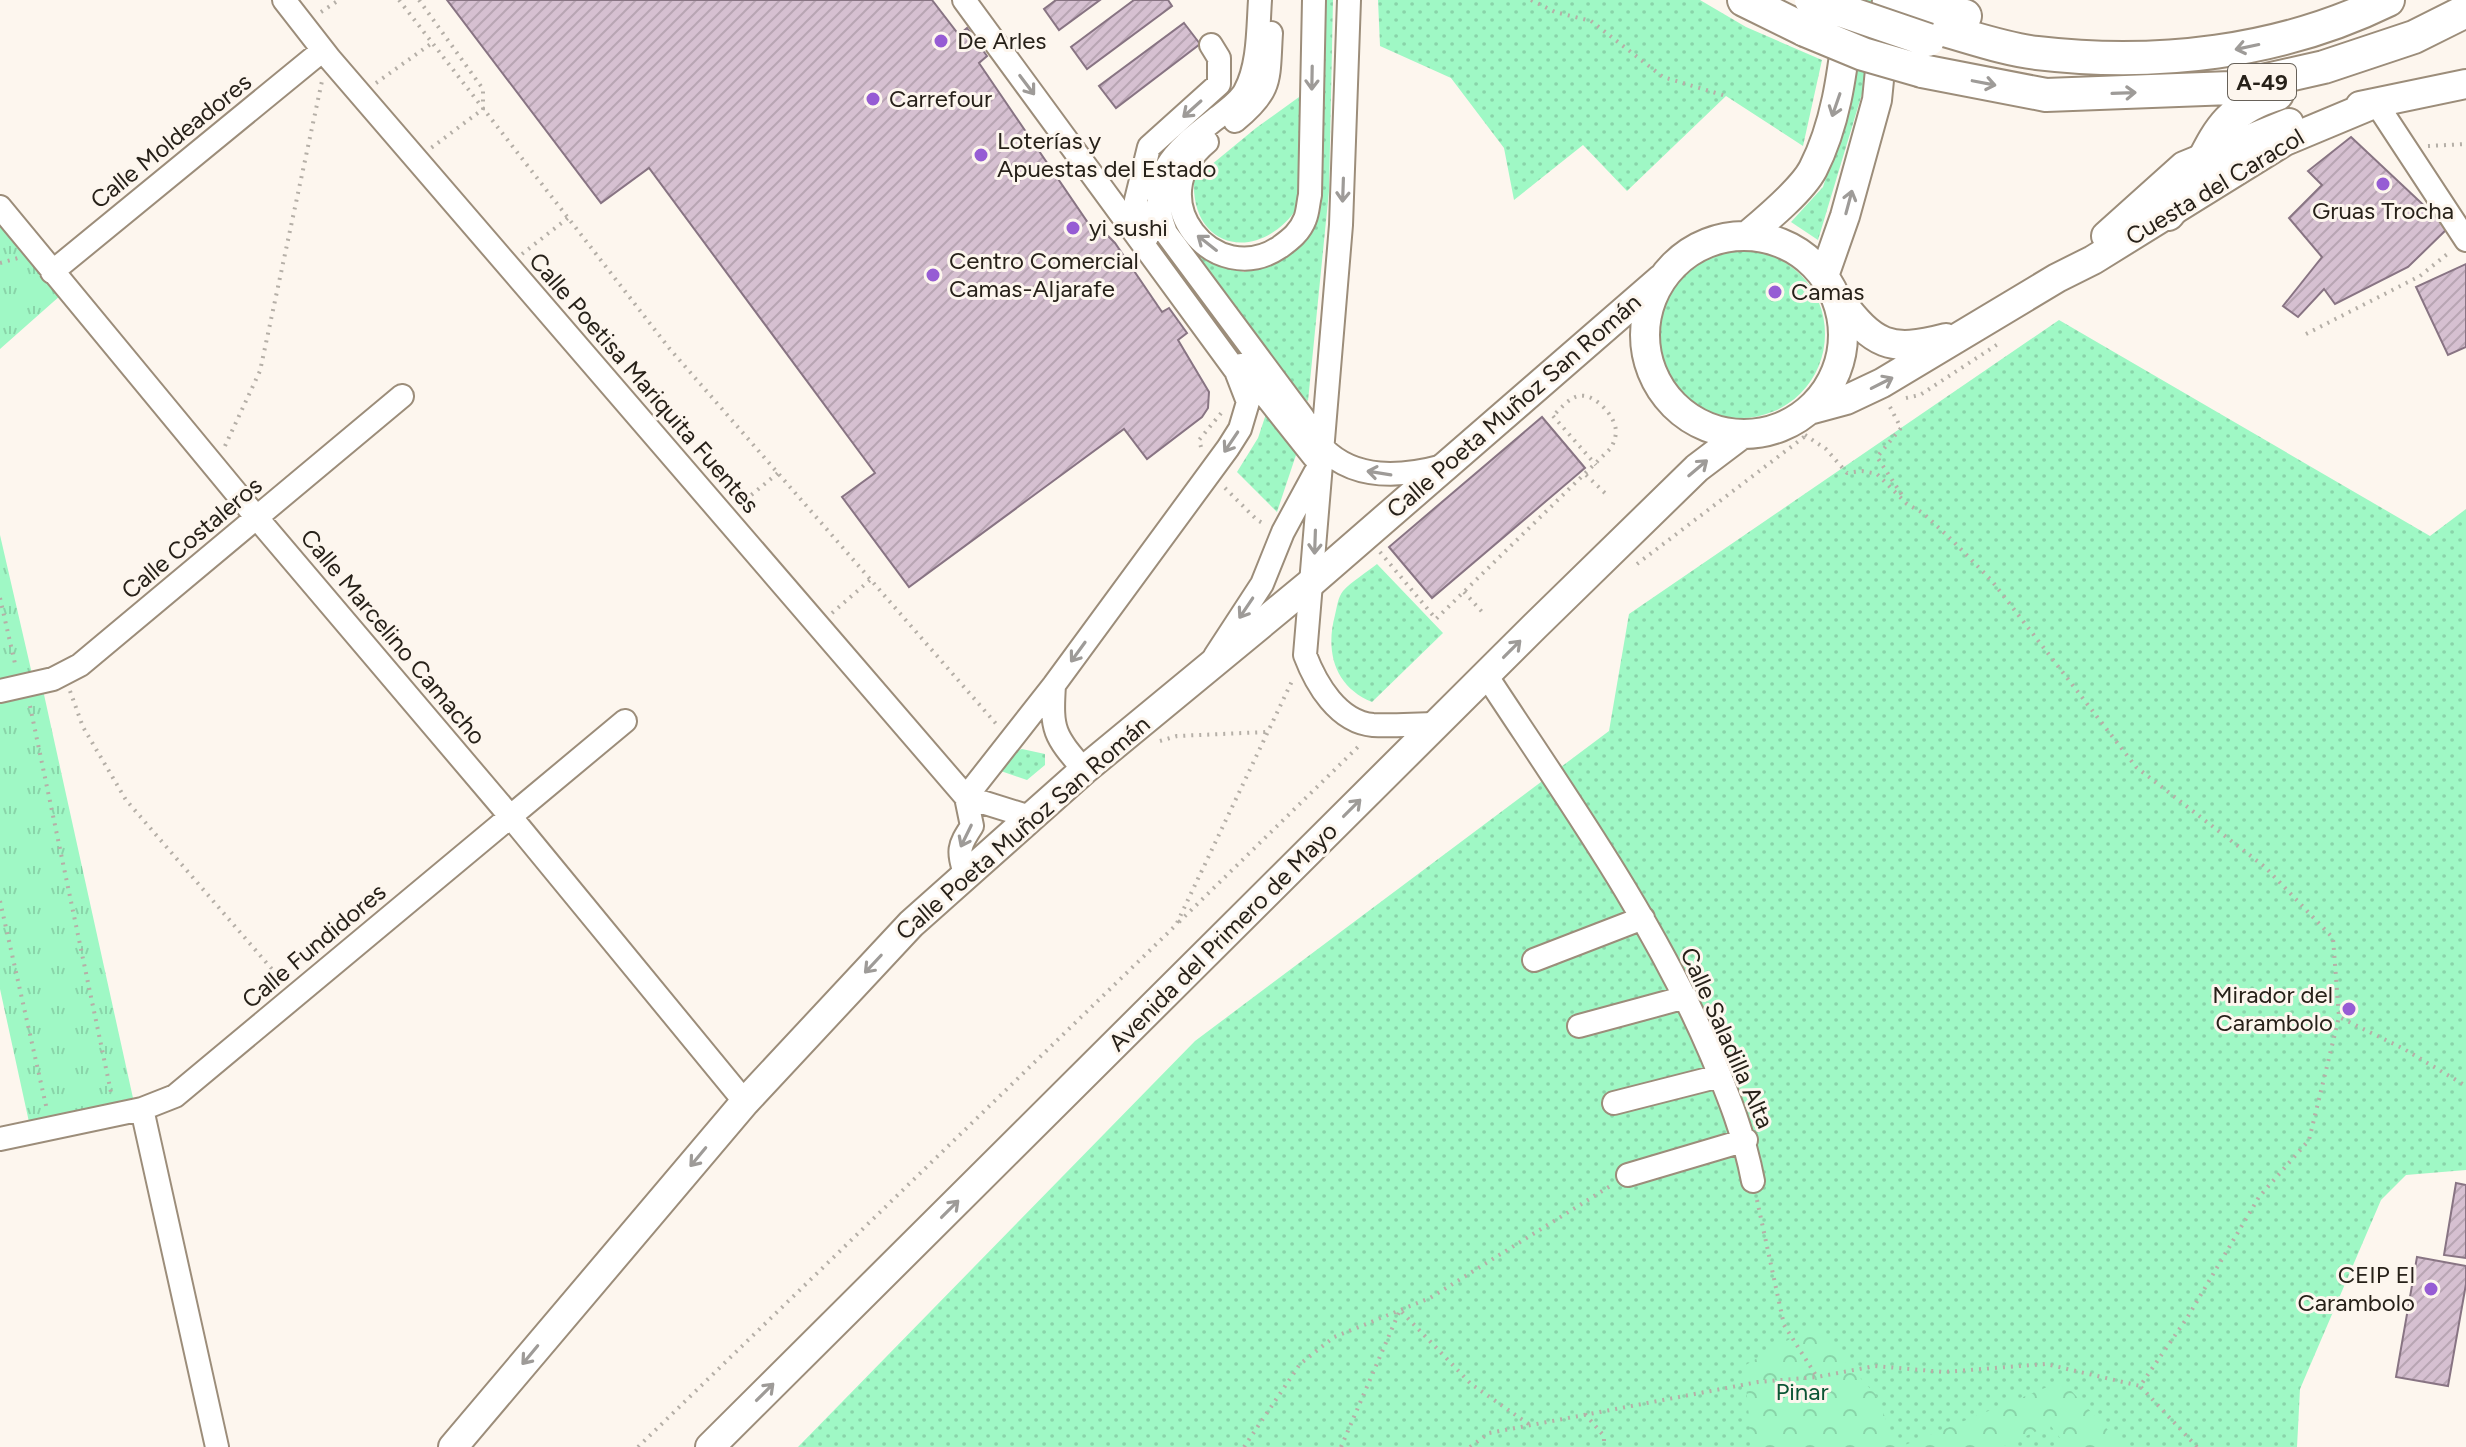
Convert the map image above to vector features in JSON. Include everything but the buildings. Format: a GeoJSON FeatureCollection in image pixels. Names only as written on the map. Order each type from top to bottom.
{"type":"FeatureCollection","features":[{"type":"Feature","properties":{"kind":"highway","name":"A-49"},"geometry":{"type":"LineString","coordinates":[[1744,0],[1808,15],[1863,54],[1924,29],[2035,53],[2147,59],[2219,53],[2291,38],[2388,0]]}},
{"type":"Feature","properties":{"kind":"highway","name":"A-49"},"geometry":{"type":"LineString","coordinates":[[1850,0],[1924,29],[2046,95],[2231,88],[2324,67],[2414,37],[2466,11]]}},
{"type":"Feature","properties":{"kind":"highway"},"geometry":{"type":"LineString","coordinates":[[1924,29],[2147,59]]}},
{"type":"Feature","properties":{"kind":"highway"},"geometry":{"type":"LineString","coordinates":[[2168,214],[2189,187],[2221,127],[2239,109],[2274,94],[2302,88],[2380,59],[2414,37]]}},
{"type":"Feature","properties":{"kind":"main road"},"geometry":{"type":"LineString","coordinates":[[1748,235],[1774,213],[1812,171],[1840,93],[1850,0]]}},
{"type":"Feature","properties":{"kind":"main road"},"geometry":{"type":"LineString","coordinates":[[1829,285],[1877,100],[1887,0]]}},
{"type":"Feature","properties":{"kind":"main road","name":"Cuesta del Caracol"},"geometry":{"type":"LineString","coordinates":[[2057,278],[2184,166],[2319,112],[2466,84]]}},
{"type":"Feature","properties":{"kind":"main road","name":"Cuesta del Caracol"},"geometry":{"type":"LineString","coordinates":[[1814,420],[2093,260],[2285,141],[2376,103]]}},
{"type":"Feature","properties":{"kind":"main road"},"geometry":{"type":"LineString","coordinates":[[1748,235],[1774,241],[1798,252],[1829,285],[1843,329],[1841,356],[1814,420],[1774,430],[1725,433],[1693,420],[1671,402],[1654,377],[1648,361],[1645,327],[1653,294],[1661,279],[1685,254],[1731,236],[1748,235]]}},
{"type":"Feature","properties":{"kind":"main road","name":"Calle Poeta Muñoz San Román"},"geometry":{"type":"LineString","coordinates":[[453,1447],[745,1102],[911,924],[1084,770],[1312,582],[1661,279]]}},
{"type":"Feature","properties":{"kind":"main road","name":"Cuesta del Caracol"},"geometry":{"type":"LineString","coordinates":[[1829,285],[1869,335],[1897,345],[1920,345],[1966,333]]}},
{"type":"Feature","properties":{"kind":"main road","name":"Avenida del Primero de Mayo"},"geometry":{"type":"LineString","coordinates":[[710,1447],[1486,675],[1697,468],[1742,434]]}},
{"type":"Feature","properties":{"kind":"street","name":"Calle Poetisa Mariquita Fuentes"},"geometry":{"type":"LineString","coordinates":[[284,0],[360,94],[966,797]]}},
{"type":"Feature","properties":{"kind":"street"},"geometry":{"type":"LineString","coordinates":[[964,0],[1236,371],[1248,402],[1240,429],[1054,685],[966,797],[972,826],[961,843],[959,854],[965,874]]}},
{"type":"Feature","properties":{"kind":"street"},"geometry":{"type":"LineString","coordinates":[[1260,0],[1257,46],[1244,94],[1169,160],[1157,195],[1159,217],[1179,253],[1302,416],[1320,455]]}},
{"type":"Feature","properties":{"kind":"street"},"geometry":{"type":"LineString","coordinates":[[1273,0],[1266,91],[1258,102],[1189,160],[1179,183],[1180,204],[1187,224],[1202,241],[1223,255],[1239,258],[1271,253],[1300,230],[1306,218],[1310,195],[1314,0]]}},
{"type":"Feature","properties":{"kind":"street"},"geometry":{"type":"LineString","coordinates":[[1349,0],[1341,225],[1305,655],[1314,678],[1347,716],[1369,725],[1437,724]]}},
{"type":"Feature","properties":{"kind":"street"},"geometry":{"type":"LineString","coordinates":[[1211,45],[1219,58],[1219,84],[1149,147],[1136,200],[1142,229],[1244,368],[1320,455],[1374,473],[1412,474],[1444,466]]}},
{"type":"Feature","properties":{"kind":"street","name":"Calle Moldeadores"},"geometry":{"type":"LineString","coordinates":[[52,272],[327,55]]}},
{"type":"Feature","properties":{"kind":"street"},"geometry":{"type":"LineString","coordinates":[[2376,103],[2466,240]]}},
{"type":"Feature","properties":{"kind":"street","name":"Calle Marcelino Camacho"},"geometry":{"type":"LineString","coordinates":[[0,207],[745,1102]]}},
{"type":"Feature","properties":{"kind":"street","name":"Calle Costaleros"},"geometry":{"type":"LineString","coordinates":[[15,687],[66,673],[80,665],[402,396]]}},
{"type":"Feature","properties":{"kind":"street"},"geometry":{"type":"LineString","coordinates":[[1204,672],[1262,584],[1320,455]]}},
{"type":"Feature","properties":{"kind":"street","name":"Calle Saladilla Alta"},"geometry":{"type":"LineString","coordinates":[[1486,675],[1643,918],[1686,997],[1746,1140],[1753,1181]]}},
{"type":"Feature","properties":{"kind":"street"},"geometry":{"type":"LineString","coordinates":[[1054,685],[1052,720],[1062,744],[1084,770]]}},
{"type":"Feature","properties":{"kind":"street","name":"Calle Fundidores"},"geometry":{"type":"LineString","coordinates":[[0,1139],[166,1102],[625,721]]}},
{"type":"Feature","properties":{"kind":"street"},"geometry":{"type":"LineString","coordinates":[[966,797],[1030,817]]}},
{"type":"Feature","properties":{"kind":"street"},"geometry":{"type":"LineString","coordinates":[[1534,960],[1643,918]]}},
{"type":"Feature","properties":{"kind":"street"},"geometry":{"type":"LineString","coordinates":[[1579,1026],[1686,997]]}},
{"type":"Feature","properties":{"kind":"street"},"geometry":{"type":"LineString","coordinates":[[1614,1103],[1720,1076]]}},
{"type":"Feature","properties":{"kind":"street"},"geometry":{"type":"LineString","coordinates":[[142,1109],[217,1447]]}},
{"type":"Feature","properties":{"kind":"street"},"geometry":{"type":"LineString","coordinates":[[1628,1175],[1746,1140]]}},
{"type":"Feature","properties":{"kind":"path"},"geometry":{"type":"LineString","coordinates":[[399,0],[669,348],[1010,741]]}},
{"type":"Feature","properties":{"kind":"path"},"geometry":{"type":"LineString","coordinates":[[419,0],[483,89],[483,109]]}},
{"type":"Feature","properties":{"kind":"path"},"geometry":{"type":"LineString","coordinates":[[1531,0],[1555,12],[1591,21],[1663,77],[1726,96]]}},
{"type":"Feature","properties":{"kind":"path"},"geometry":{"type":"LineString","coordinates":[[360,94],[432,43]]}},
{"type":"Feature","properties":{"kind":"path"},"geometry":{"type":"LineString","coordinates":[[215,466],[260,371],[327,55]]}},
{"type":"Feature","properties":{"kind":"path"},"geometry":{"type":"LineString","coordinates":[[417,159],[483,109]]}},
{"type":"Feature","properties":{"kind":"path"},"geometry":{"type":"LineString","coordinates":[[2405,148],[2466,144]]}},
{"type":"Feature","properties":{"kind":"path"},"geometry":{"type":"LineString","coordinates":[[508,265],[568,218]]}},
{"type":"Feature","properties":{"kind":"path"},"geometry":{"type":"LineString","coordinates":[[2306,334],[2420,276],[2466,240]]}},
{"type":"Feature","properties":{"kind":"path"},"geometry":{"type":"LineString","coordinates":[[1882,383],[1901,428],[1877,457],[1907,504]]}},
{"type":"Feature","properties":{"kind":"path"},"geometry":{"type":"LineString","coordinates":[[1376,547],[1436,619],[1586,475],[1596,465],[1611,448],[1616,437],[1614,422],[1599,404],[1583,395],[1575,397],[1553,416],[1596,465]]}},
{"type":"Feature","properties":{"kind":"path"},"geometry":{"type":"LineString","coordinates":[[1223,399],[1222,413],[1199,440],[1209,471],[1257,520],[1283,532]]}},
{"type":"Feature","properties":{"kind":"path"},"geometry":{"type":"LineString","coordinates":[[1631,568],[1806,435],[1814,420]]}},
{"type":"Feature","properties":{"kind":"path"},"geometry":{"type":"LineString","coordinates":[[1826,449],[1847,473],[1862,471],[1877,474],[1907,504],[1923,513],[1992,581],[2136,767],[2265,867],[2333,938],[2339,1017],[2309,1140],[2259,1197],[2187,1318],[2140,1386]]}},
{"type":"Feature","properties":{"kind":"path"},"geometry":{"type":"LineString","coordinates":[[725,516],[778,473]]}},
{"type":"Feature","properties":{"kind":"path"},"geometry":{"type":"LineString","coordinates":[[1586,475],[1607,495]]}},
{"type":"Feature","properties":{"kind":"path"},"geometry":{"type":"LineString","coordinates":[[818,625],[870,580]]}},
{"type":"Feature","properties":{"kind":"path"},"geometry":{"type":"LineString","coordinates":[[1464,592],[1484,614]]}},
{"type":"Feature","properties":{"kind":"path"},"geometry":{"type":"LineString","coordinates":[[0,598],[15,687],[113,1103]]}},
{"type":"Feature","properties":{"kind":"path"},"geometry":{"type":"LineString","coordinates":[[1176,925],[1305,655]]}},
{"type":"Feature","properties":{"kind":"path"},"geometry":{"type":"LineString","coordinates":[[66,673],[76,712],[126,800],[294,996]]}},
{"type":"Feature","properties":{"kind":"path"},"geometry":{"type":"LineString","coordinates":[[638,1447],[1380,725]]}},
{"type":"Feature","properties":{"kind":"path"},"geometry":{"type":"LineString","coordinates":[[1150,744],[1177,736],[1267,731]]}},
{"type":"Feature","properties":{"kind":"path"},"geometry":{"type":"LineString","coordinates":[[0,901],[51,1128]]}},
{"type":"Feature","properties":{"kind":"path"},"geometry":{"type":"LineString","coordinates":[[2339,1017],[2404,1049],[2466,1086]]}},
{"type":"Feature","properties":{"kind":"path"},"geometry":{"type":"LineString","coordinates":[[1244,1447],[1300,1364],[1334,1337],[1430,1298],[1628,1175]]}},
{"type":"Feature","properties":{"kind":"path"},"geometry":{"type":"LineString","coordinates":[[1753,1181],[1784,1325],[1817,1377]]}},
{"type":"Feature","properties":{"kind":"path"},"geometry":{"type":"LineString","coordinates":[[1400,1310],[1471,1384],[1530,1425]]}},
{"type":"Feature","properties":{"kind":"path"},"geometry":{"type":"LineString","coordinates":[[1341,1447],[1400,1310]]}},
{"type":"Feature","properties":{"kind":"path"},"geometry":{"type":"LineString","coordinates":[[1470,1447],[1489,1433],[1758,1382],[1817,1377],[1875,1366],[1944,1372],[2046,1364],[2140,1386],[2197,1447]]}},
{"type":"Feature","properties":{"kind":"path"},"geometry":{"type":"LineString","coordinates":[[1585,1414],[1604,1436],[1604,1447]]}},
{"type":"Feature","properties":{"kind":"green space"},"geometry":{"type":"Polygon","coordinates":[[[1320,0],[1333,0],[1329,191],[1308,401],[1290,390],[1180,241],[1164,207],[1172,176],[1182,230],[1205,260],[1244,272],[1284,257],[1311,230],[1320,0]]]}},
{"type":"Feature","properties":{"kind":"green space"},"geometry":{"type":"Polygon","coordinates":[[[1378,0],[1700,0],[1746,27],[1822,60],[1803,146],[1726,96],[1627,191],[1583,145],[1514,200],[1504,148],[1451,78],[1380,46],[1378,0]]]}},
{"type":"Feature","properties":{"kind":"green space"},"geometry":{"type":"Polygon","coordinates":[[[1864,0],[1872,0],[1864,87],[1818,240],[1791,222],[1823,187],[1855,86],[1864,0]]]}},
{"type":"Feature","properties":{"kind":"green space"},"geometry":{"type":"Polygon","coordinates":[[[1306,92],[1298,207],[1282,225],[1265,237],[1247,242],[1230,241],[1215,235],[1203,222],[1196,203],[1194,179],[1306,92]]]}},
{"type":"Feature","properties":{"kind":"green space"},"geometry":{"type":"Polygon","coordinates":[[[0,221],[61,295],[0,349],[0,221]]]}},
{"type":"Feature","properties":{"kind":"green space"},"geometry":{"type":"Polygon","coordinates":[[[1741,250],[1773,257],[1788,264],[1800,275],[1811,287],[1818,302],[1825,334],[1818,366],[1811,381],[1800,393],[1788,404],[1773,411],[1741,418],[1709,411],[1694,404],[1682,393],[1671,381],[1664,366],[1657,334],[1664,302],[1671,287],[1682,275],[1694,264],[1709,257],[1741,250]]]}},
{"type":"Feature","properties":{"kind":"green space"},"geometry":{"type":"Polygon","coordinates":[[[2059,320],[2430,536],[2466,509],[2466,1170],[2406,1175],[2381,1200],[2300,1389],[2297,1447],[798,1447],[1195,1041],[1609,731],[1629,614],[2059,320]]]}},
{"type":"Feature","properties":{"kind":"green space"},"geometry":{"type":"Polygon","coordinates":[[[1266,414],[1298,449],[1277,512],[1237,472],[1258,438],[1266,414]]]}},
{"type":"Feature","properties":{"kind":"green space"},"geometry":{"type":"Polygon","coordinates":[[[0,535],[32,674],[0,680],[0,535]]]}},
{"type":"Feature","properties":{"kind":"green space"},"geometry":{"type":"Polygon","coordinates":[[[1377,564],[1443,633],[1372,702],[1359,695],[1341,678],[1331,642],[1341,593],[1377,564]]]}},
{"type":"Feature","properties":{"kind":"green space"},"geometry":{"type":"Polygon","coordinates":[[[43,690],[133,1098],[29,1122],[0,989],[0,700],[43,690]]]}},
{"type":"Feature","properties":{"kind":"green space"},"geometry":{"type":"Polygon","coordinates":[[[1022,749],[1045,754],[1045,765],[1027,780],[998,770],[1007,755],[1022,749]]]}},
{"type":"Feature","properties":{"kind":"green space","name":"Pinar"},"geometry":{"type":"Polygon","coordinates":[[[1812,1326],[1876,1395],[1897,1447],[1752,1447],[1744,1366],[1812,1326]]]}},
{"type":"Feature","properties":{"kind":"green space"},"geometry":{"type":"Polygon","coordinates":[[[2062,1381],[2124,1447],[2067,1447],[2050,1425],[2002,1447],[1900,1447],[2062,1381]]]}},
{"type":"Feature","properties":{"kind":"place","name":"De Arles"},"geometry":{"type":"Point","coordinates":[941,41]}},
{"type":"Feature","properties":{"kind":"place","name":"Carrefour"},"geometry":{"type":"Point","coordinates":[873,99]}},
{"type":"Feature","properties":{"kind":"place","name":"Loterías y Apuestas del Estado"},"geometry":{"type":"Point","coordinates":[981,155]}},
{"type":"Feature","properties":{"kind":"place","name":"Gruas Trocha"},"geometry":{"type":"Point","coordinates":[2383,184]}},
{"type":"Feature","properties":{"kind":"place","name":"yi sushi"},"geometry":{"type":"Point","coordinates":[1073,228]}},
{"type":"Feature","properties":{"kind":"place","name":"Centro Comercial Camas-Aljarafe"},"geometry":{"type":"Point","coordinates":[933,275]}},
{"type":"Feature","properties":{"kind":"place","name":"Camas"},"geometry":{"type":"Point","coordinates":[1775,292]}},
{"type":"Feature","properties":{"kind":"place","name":"Mirador del Carambolo"},"geometry":{"type":"Point","coordinates":[2349,1009]}},
{"type":"Feature","properties":{"kind":"place","name":"CEIP El Carambolo"},"geometry":{"type":"Point","coordinates":[2431,1289]}}]}
